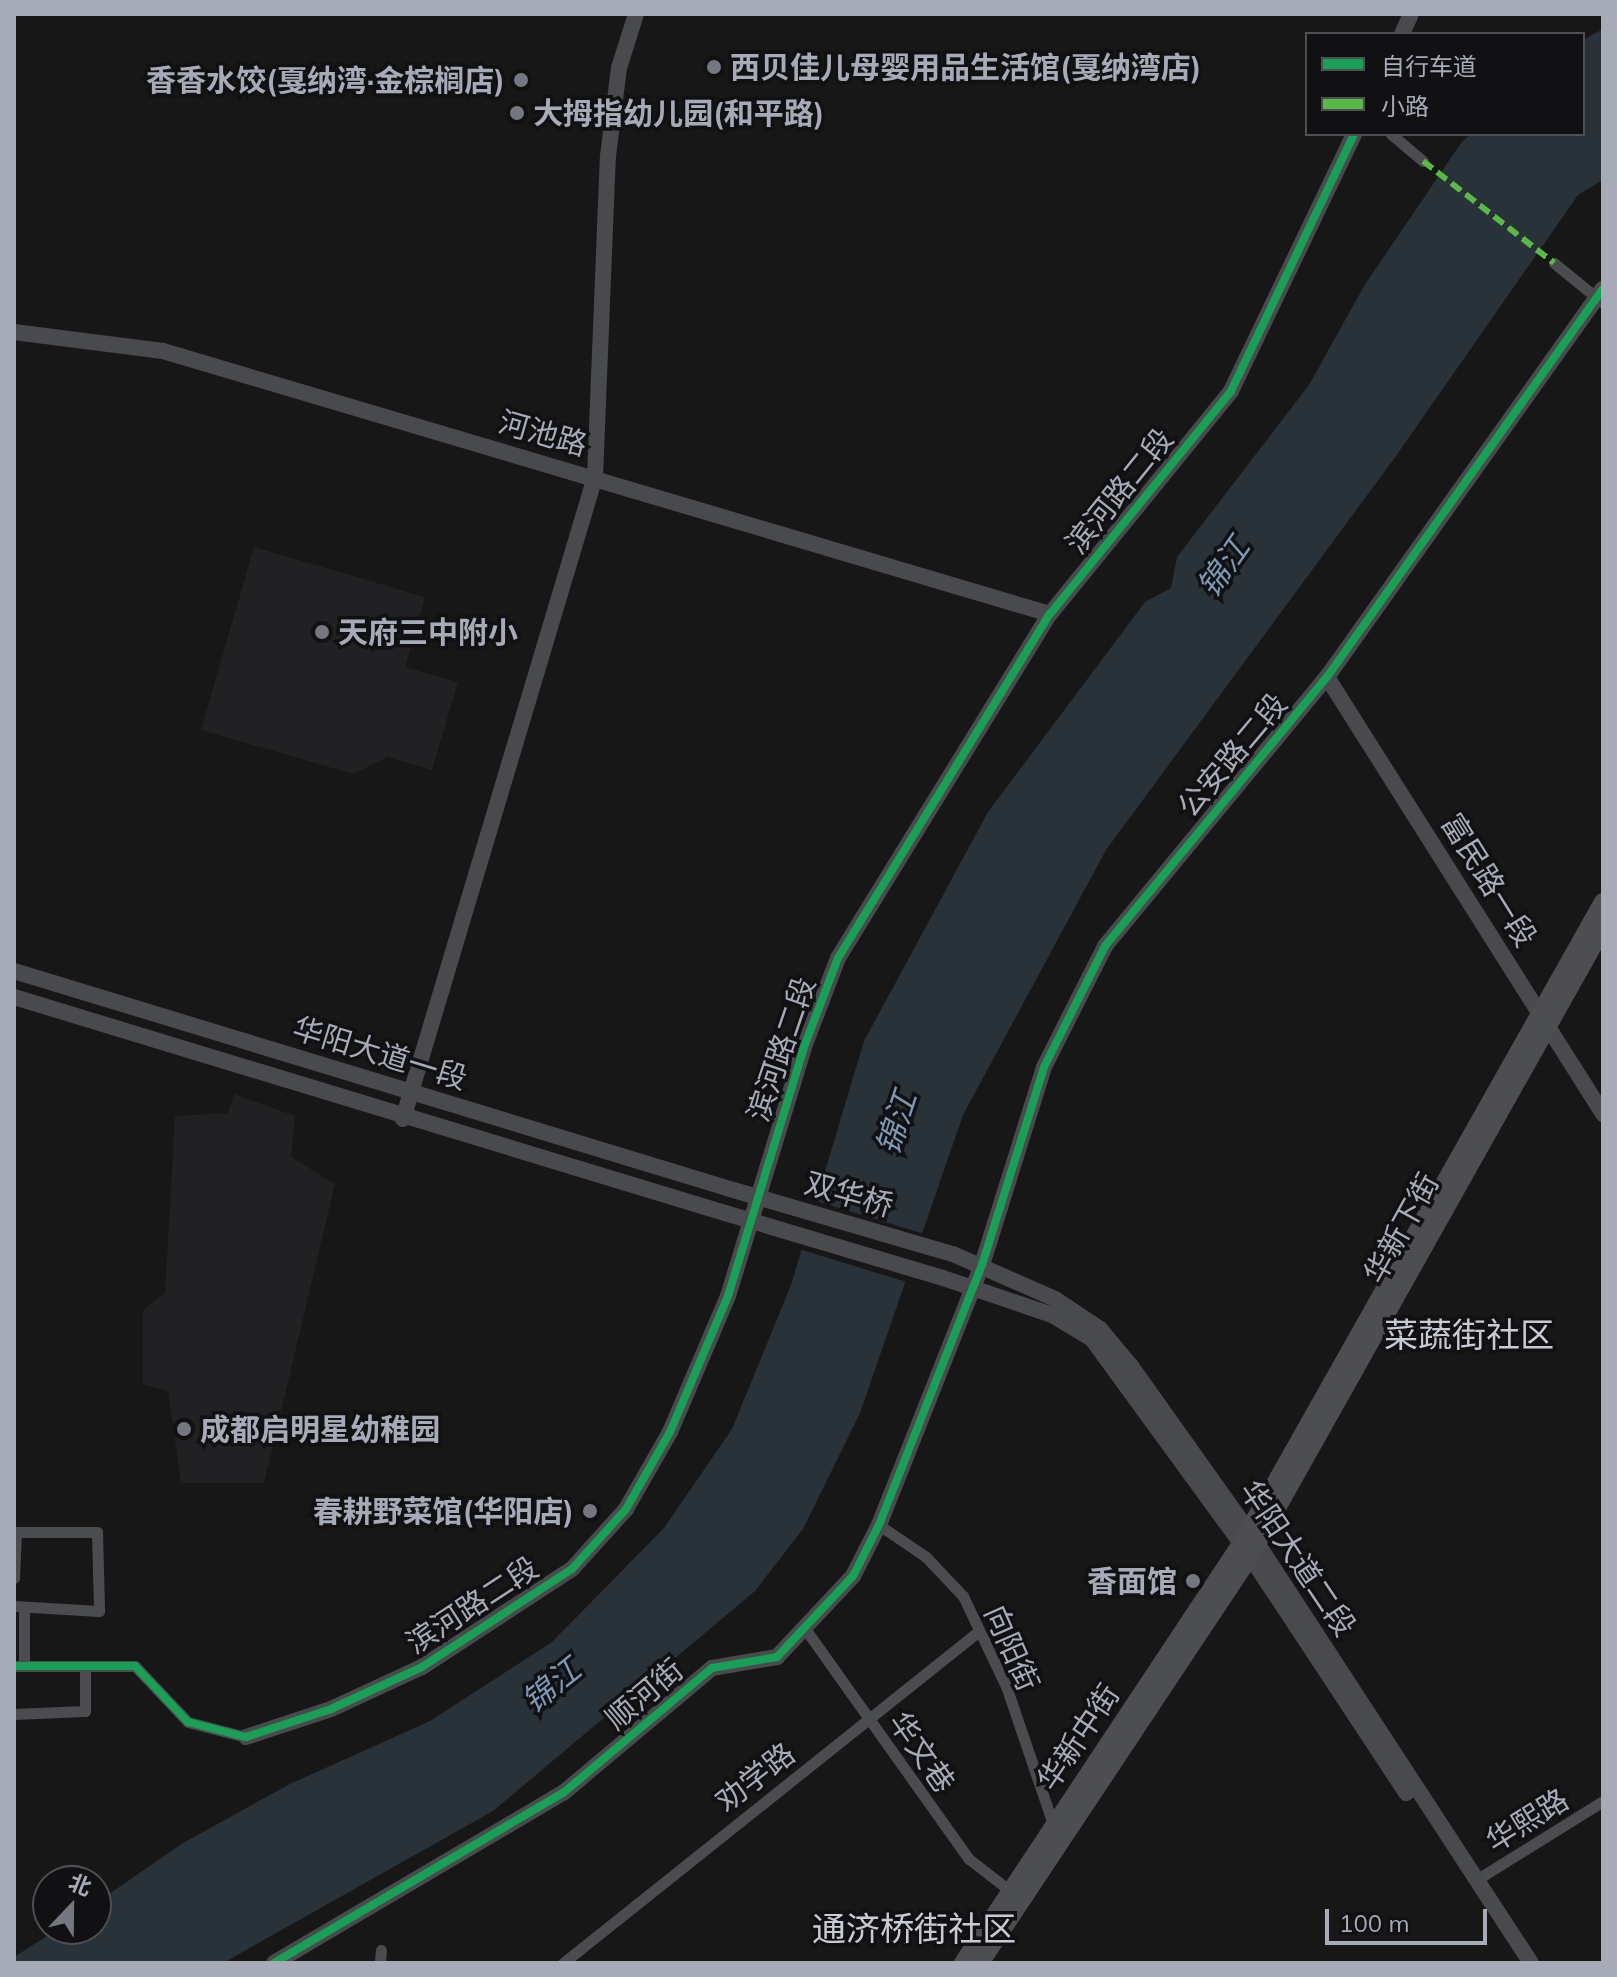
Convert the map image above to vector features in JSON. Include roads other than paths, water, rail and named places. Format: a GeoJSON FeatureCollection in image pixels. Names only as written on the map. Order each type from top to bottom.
{"type":"FeatureCollection","features":[{"type":"Feature","properties":{"kind":"main road"},"geometry":{"type":"LineString","coordinates":[[1249,1543],[1543,1019],[1603,902]]}},
{"type":"Feature","properties":{"kind":"main road"},"geometry":{"type":"LineString","coordinates":[[1543,1019],[1603,928]]}},
{"type":"Feature","properties":{"kind":"main road","name":"华新中街"},"geometry":{"type":"LineString","coordinates":[[963,1963],[1053,1824],[1249,1543]]}},
{"type":"Feature","properties":{"kind":"main road","name":"华新中街"},"geometry":{"type":"LineString","coordinates":[[980,1963],[1249,1543]]}},
{"type":"Feature","properties":{"kind":"street"},"geometry":{"type":"LineString","coordinates":[[403,1119],[595,477],[608,156],[619,68],[636,14]]}},
{"type":"Feature","properties":{"kind":"street","name":"滨河路二段"},"geometry":{"type":"LineString","coordinates":[[246,1737],[331,1709],[422,1667],[572,1569],[626,1509],[670,1432],[728,1296],[804,1047],[838,958],[1050,614],[1231,391],[1353,136]]}},
{"type":"Feature","properties":{"kind":"street"},"geometry":{"type":"LineString","coordinates":[[1393,136],[1423,161]]}},
{"type":"Feature","properties":{"kind":"street"},"geometry":{"type":"LineString","coordinates":[[1554,263],[1601,297]]}},
{"type":"Feature","properties":{"kind":"street","name":"公安路二段"},"geometry":{"type":"LineString","coordinates":[[972,1289],[1044,1067],[1105,946],[1327,677],[1601,297]]}},
{"type":"Feature","properties":{"kind":"street","name":"河池路"},"geometry":{"type":"LineString","coordinates":[[14,332],[163,351],[1050,614]]}},
{"type":"Feature","properties":{"kind":"street","name":"富民路一段"},"geometry":{"type":"LineString","coordinates":[[1327,677],[1603,1114]]}},
{"type":"Feature","properties":{"kind":"street","name":"华阳大道一段"},"geometry":{"type":"LineString","coordinates":[[14,971],[730,1189]]}},
{"type":"Feature","properties":{"kind":"street","name":"华阳大道一段"},"geometry":{"type":"LineString","coordinates":[[14,997],[403,1119],[943,1278]]}},
{"type":"Feature","properties":{"kind":"street","name":"双华桥"},"geometry":{"type":"LineString","coordinates":[[730,1189],[953,1254]]}},
{"type":"Feature","properties":{"kind":"street","name":"华阳大道二段"},"geometry":{"type":"LineString","coordinates":[[953,1254],[1055,1299],[1100,1329],[1249,1543],[1531,1963]]}},
{"type":"Feature","properties":{"kind":"street","name":"华阳大道二段"},"geometry":{"type":"LineString","coordinates":[[943,1278],[1052,1315],[1092,1339],[1249,1543],[1519,1963]]}},
{"type":"Feature","properties":{"kind":"street","name":"顺河街"},"geometry":{"type":"LineString","coordinates":[[274,1963],[563,1793],[712,1668],[777,1657],[806,1630],[853,1576],[879,1525],[972,1289]]}},
{"type":"Feature","properties":{"kind":"street","name":"向阳街"},"geometry":{"type":"LineString","coordinates":[[879,1525],[944,1576],[963,1596],[1006,1686],[1053,1824]]}},
{"type":"Feature","properties":{"kind":"street"},"geometry":{"type":"LineString","coordinates":[[14,1578],[16,1532],[97,1532],[99,1611],[19,1607],[19,1666],[135,1666],[188,1722],[246,1737]]}},
{"type":"Feature","properties":{"kind":"street","name":"华文巷"},"geometry":{"type":"LineString","coordinates":[[806,1630],[969,1859],[1009,1890]]}},
{"type":"Feature","properties":{"kind":"street","name":"劝学路"},"geometry":{"type":"LineString","coordinates":[[563,1963],[979,1631]]}},
{"type":"Feature","properties":{"kind":"street"},"geometry":{"type":"LineString","coordinates":[[14,1714],[85,1711],[85,1666]]}},
{"type":"Feature","properties":{"kind":"street","name":"华熙路"},"geometry":{"type":"LineString","coordinates":[[1476,1880],[1603,1801]]}},
{"type":"Feature","properties":{"kind":"water","name":"锦江"},"geometry":{"type":"Polygon","coordinates":[[[1603,29],[1603,180],[1578,195],[1396,456],[1106,850],[963,1115],[860,1413],[803,1529],[755,1591],[493,1811],[223,1963],[14,1963],[14,1957],[33,1945],[112,1945],[112,1892],[183,1843],[290,1784],[430,1721],[552,1642],[664,1528],[732,1429],[791,1285],[864,1041],[988,812],[1145,602],[1171,588],[1177,557],[1309,385],[1364,286],[1461,143],[1469,136],[1585,136],[1585,39],[1603,29]]]}},
{"type":"Feature","properties":{"kind":"place","name":"西贝佳儿母婴用品生活馆(戛纳湾店)"},"geometry":{"type":"Point","coordinates":[714,67]}},
{"type":"Feature","properties":{"kind":"place","name":"香香水饺(戛纳湾·金棕榈店)"},"geometry":{"type":"Point","coordinates":[521,80]}},
{"type":"Feature","properties":{"kind":"place","name":"大拇指幼儿园(和平路)"},"geometry":{"type":"Point","coordinates":[517,113]}},
{"type":"Feature","properties":{"kind":"place","name":"天府三中附小"},"geometry":{"type":"Point","coordinates":[322,632]}},
{"type":"Feature","properties":{"kind":"place","name":"成都启明星幼稚园"},"geometry":{"type":"Point","coordinates":[184,1429]}},
{"type":"Feature","properties":{"kind":"place","name":"春耕野菜馆(华阳店)"},"geometry":{"type":"Point","coordinates":[590,1511]}},
{"type":"Feature","properties":{"kind":"place","name":"香面馆"},"geometry":{"type":"Point","coordinates":[1193,1581]}},
{"type":"Feature","properties":{"kind":"district","name":"菜蔬街社区"},"geometry":{"type":"Point","coordinates":[1469,1335]}},
{"type":"Feature","properties":{"kind":"district","name":"通济桥街社区"},"geometry":{"type":"Point","coordinates":[914,1929]}}]}
